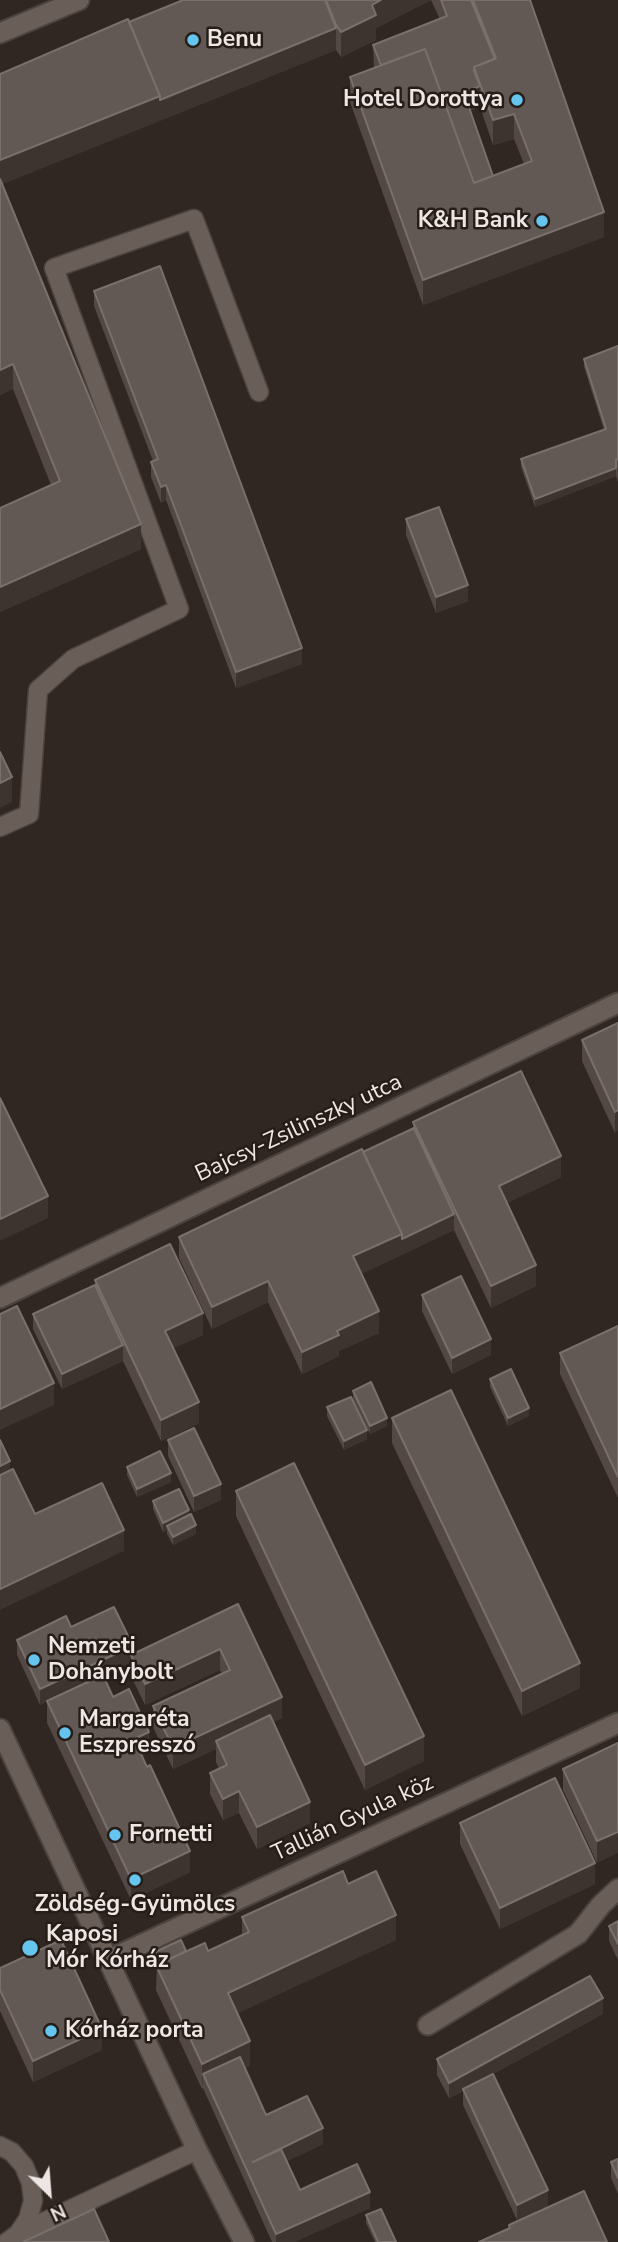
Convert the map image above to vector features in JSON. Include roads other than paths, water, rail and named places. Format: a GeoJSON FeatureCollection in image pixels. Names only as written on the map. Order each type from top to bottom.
{"type":"FeatureCollection","features":[{"type":"Feature","properties":{"kind":"street"},"geometry":{"type":"LineString","coordinates":[[0,33],[79,0]]}},
{"type":"Feature","properties":{"kind":"street","name":"Bajcsy-Zsilinszky utca"},"geometry":{"type":"LineString","coordinates":[[0,1298],[618,1003]]}},
{"type":"Feature","properties":{"kind":"street","name":"Tallián Gyula köz"},"geometry":{"type":"LineString","coordinates":[[110,1959],[618,1723]]}},
{"type":"Feature","properties":{"kind":"street"},"geometry":{"type":"LineString","coordinates":[[0,1729],[110,1959],[197,2150],[244,2242]]}},
{"type":"Feature","properties":{"kind":"street"},"geometry":{"type":"LineString","coordinates":[[428,2025],[578,1934],[618,1889]]}},
{"type":"Feature","properties":{"kind":"lane"},"geometry":{"type":"LineString","coordinates":[[0,827],[29,814],[38,690],[73,659],[179,609],[54,268],[194,219],[259,392]]}},
{"type":"Feature","properties":{"kind":"lane"},"geometry":{"type":"LineString","coordinates":[[0,2129],[6,2149],[24,2166],[31,2183],[33,2201],[28,2219],[12,2238]]}},
{"type":"Feature","properties":{"kind":"lane"},"geometry":{"type":"LineString","coordinates":[[12,2238],[197,2150]]}},
{"type":"Feature","properties":{"kind":"place","name":"Benu"},"geometry":{"type":"Point","coordinates":[193,40]}},
{"type":"Feature","properties":{"kind":"place","name":"Hotel Dorottya"},"geometry":{"type":"Point","coordinates":[517,100]}},
{"type":"Feature","properties":{"kind":"place","name":"K&H Bank"},"geometry":{"type":"Point","coordinates":[542,221]}},
{"type":"Feature","properties":{"kind":"place","name":"Nemzeti Dohánybolt"},"geometry":{"type":"Point","coordinates":[34,1660]}},
{"type":"Feature","properties":{"kind":"place","name":"Margaréta Eszpresszó"},"geometry":{"type":"Point","coordinates":[65,1733]}},
{"type":"Feature","properties":{"kind":"place","name":"Fornetti"},"geometry":{"type":"Point","coordinates":[115,1835]}},
{"type":"Feature","properties":{"kind":"place","name":"Zöldség-Gyümölcs"},"geometry":{"type":"Point","coordinates":[135,1880]}},
{"type":"Feature","properties":{"kind":"place","name":"Kaposi Mór Kórház"},"geometry":{"type":"Point","coordinates":[30,1948]}},
{"type":"Feature","properties":{"kind":"place","name":"Kórház porta"},"geometry":{"type":"Point","coordinates":[51,2031]}}]}
